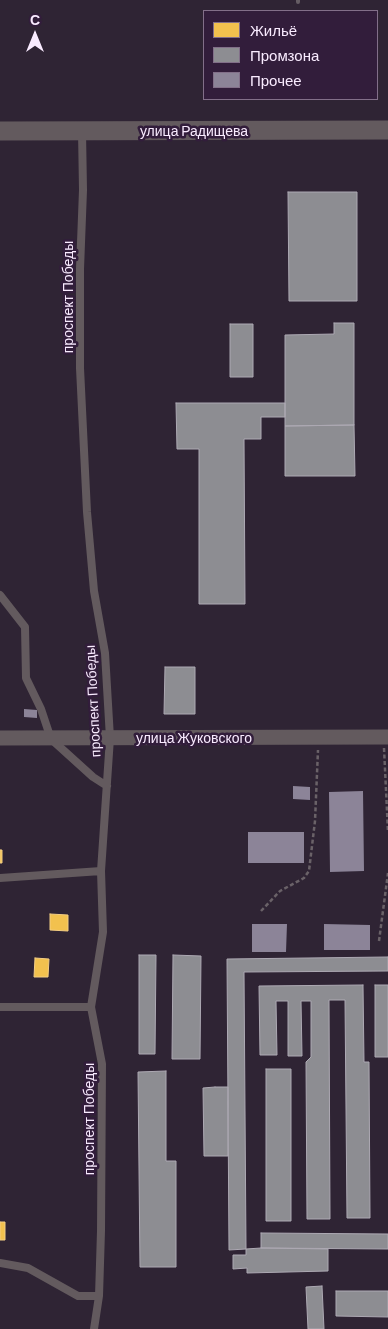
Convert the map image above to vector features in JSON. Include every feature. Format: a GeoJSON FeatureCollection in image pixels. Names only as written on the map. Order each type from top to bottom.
{"type":"FeatureCollection","features":[{"type":"Feature","properties":{"kind":"street","name":"улица Радищева"},"geometry":{"type":"LineString","coordinates":[[0,131],[388,130]]}},
{"type":"Feature","properties":{"kind":"street","name":"улица Жуковского"},"geometry":{"type":"LineString","coordinates":[[0,738],[386,737]]}},
{"type":"Feature","properties":{"kind":"lane","name":"проспект Победы"},"geometry":{"type":"LineString","coordinates":[[82,131],[81,378],[87,512],[94,591],[105,653],[110,738],[101,871],[102,932],[91,1006],[102,1064],[101,1231],[99,1296],[94,1329]]}},
{"type":"Feature","properties":{"kind":"lane"},"geometry":{"type":"LineString","coordinates":[[0,595],[25,627],[26,678],[41,709],[51,739],[93,777],[107,786]]}},
{"type":"Feature","properties":{"kind":"lane"},"geometry":{"type":"LineString","coordinates":[[0,878],[101,871]]}},
{"type":"Feature","properties":{"kind":"lane"},"geometry":{"type":"LineString","coordinates":[[0,1007],[91,1006]]}},
{"type":"Feature","properties":{"kind":"lane"},"geometry":{"type":"LineString","coordinates":[[0,1264],[28,1268],[78,1296],[99,1296]]}},
{"type":"Feature","properties":{"kind":"path"},"geometry":{"type":"LineString","coordinates":[[386,737],[388,832]]}},
{"type":"Feature","properties":{"kind":"path"},"geometry":{"type":"LineString","coordinates":[[260,912],[280,891],[304,878],[309,871],[315,821],[318,738]]}},
{"type":"Feature","properties":{"kind":"path"},"geometry":{"type":"LineString","coordinates":[[379,941],[388,874]]}},
{"type":"Feature","properties":{"kind":"building: Жильё"},"geometry":{"type":"Polygon","coordinates":[[[0,850],[2,850],[2,863],[0,863],[0,850]]]}},
{"type":"Feature","properties":{"kind":"building: Жильё"},"geometry":{"type":"Polygon","coordinates":[[[50,914],[68,915],[68,931],[50,930],[50,914]]]}},
{"type":"Feature","properties":{"kind":"building: Жильё"},"geometry":{"type":"Polygon","coordinates":[[[35,958],[49,959],[48,977],[34,977],[35,958]]]}},
{"type":"Feature","properties":{"kind":"building: Жильё"},"geometry":{"type":"Polygon","coordinates":[[[0,1222],[5,1222],[5,1240],[0,1240],[0,1222]]]}},
{"type":"Feature","properties":{"kind":"building: Промзона"},"geometry":{"type":"Polygon","coordinates":[[[288,192],[357,192],[357,301],[289,301],[288,192]]]}},
{"type":"Feature","properties":{"kind":"building: Промзона"},"geometry":{"type":"Polygon","coordinates":[[[334,323],[354,323],[354,425],[285,426],[285,335],[334,334],[334,323]]]}},
{"type":"Feature","properties":{"kind":"building: Промзона"},"geometry":{"type":"Polygon","coordinates":[[[230,324],[253,324],[253,377],[230,377],[230,324]]]}},
{"type":"Feature","properties":{"kind":"building: Промзона"},"geometry":{"type":"Polygon","coordinates":[[[176,403],[285,403],[285,417],[261,417],[261,439],[244,439],[245,604],[199,604],[199,449],[177,449],[176,403]]]}},
{"type":"Feature","properties":{"kind":"building: Промзона"},"geometry":{"type":"Polygon","coordinates":[[[354,425],[355,476],[285,476],[285,426],[354,425]]]}},
{"type":"Feature","properties":{"kind":"building: Промзона"},"geometry":{"type":"Polygon","coordinates":[[[165,667],[195,667],[195,714],[164,714],[165,667]]]}},
{"type":"Feature","properties":{"kind":"building: Промзона"},"geometry":{"type":"Polygon","coordinates":[[[139,955],[156,955],[155,1054],[139,1054],[139,955]]]}},
{"type":"Feature","properties":{"kind":"building: Промзона"},"geometry":{"type":"Polygon","coordinates":[[[173,955],[201,956],[200,1059],[172,1059],[173,955]]]}},
{"type":"Feature","properties":{"kind":"building: Промзона"},"geometry":{"type":"Polygon","coordinates":[[[388,957],[388,971],[244,972],[246,1249],[229,1250],[227,959],[388,957]]]}},
{"type":"Feature","properties":{"kind":"building: Промзона"},"geometry":{"type":"Polygon","coordinates":[[[363,985],[364,1062],[369,1062],[370,1218],[347,1218],[345,1000],[329,1000],[330,1219],[307,1219],[306,1062],[311,1057],[311,1001],[301,1001],[302,1056],[288,1056],[288,1001],[276,1001],[277,1055],[260,1055],[259,986],[363,985]]]}},
{"type":"Feature","properties":{"kind":"building: Промзона"},"geometry":{"type":"Polygon","coordinates":[[[375,985],[388,985],[388,1057],[375,1057],[375,985]]]}},
{"type":"Feature","properties":{"kind":"building: Промзона"},"geometry":{"type":"Polygon","coordinates":[[[266,1069],[291,1069],[291,1221],[266,1221],[266,1069]]]}},
{"type":"Feature","properties":{"kind":"building: Промзона"},"geometry":{"type":"Polygon","coordinates":[[[166,1071],[166,1161],[176,1161],[176,1267],[140,1267],[138,1072],[166,1071]]]}},
{"type":"Feature","properties":{"kind":"building: Промзона"},"geometry":{"type":"Polygon","coordinates":[[[228,1087],[228,1156],[204,1156],[203,1088],[228,1087]]]}},
{"type":"Feature","properties":{"kind":"building: Промзона"},"geometry":{"type":"Polygon","coordinates":[[[261,1233],[388,1234],[388,1249],[261,1248],[261,1233]]]}},
{"type":"Feature","properties":{"kind":"building: Промзона"},"geometry":{"type":"Polygon","coordinates":[[[246,1249],[328,1249],[328,1271],[247,1273],[247,1268],[233,1269],[233,1255],[246,1255],[246,1249]]]}},
{"type":"Feature","properties":{"kind":"building: Промзона"},"geometry":{"type":"Polygon","coordinates":[[[322,1286],[324,1329],[308,1329],[306,1287],[322,1286]]]}},
{"type":"Feature","properties":{"kind":"building: Промзона"},"geometry":{"type":"Polygon","coordinates":[[[336,1291],[388,1291],[388,1317],[336,1316],[336,1291]]]}},
{"type":"Feature","properties":{"kind":"building: Прочее"},"geometry":{"type":"Polygon","coordinates":[[[24,709],[37,710],[37,718],[24,717],[24,709]]]}},
{"type":"Feature","properties":{"kind":"building: Прочее"},"geometry":{"type":"Polygon","coordinates":[[[293,786],[310,787],[310,800],[293,799],[293,786]]]}},
{"type":"Feature","properties":{"kind":"building: Прочее"},"geometry":{"type":"Polygon","coordinates":[[[363,791],[364,871],[330,872],[329,792],[363,791]]]}},
{"type":"Feature","properties":{"kind":"building: Прочее"},"geometry":{"type":"Polygon","coordinates":[[[248,832],[304,832],[304,863],[248,863],[248,832]]]}},
{"type":"Feature","properties":{"kind":"building: Прочее"},"geometry":{"type":"Polygon","coordinates":[[[252,924],[287,924],[286,952],[252,952],[252,924]]]}},
{"type":"Feature","properties":{"kind":"building: Прочее"},"geometry":{"type":"Polygon","coordinates":[[[324,924],[370,925],[370,950],[324,950],[324,924]]]}}]}
